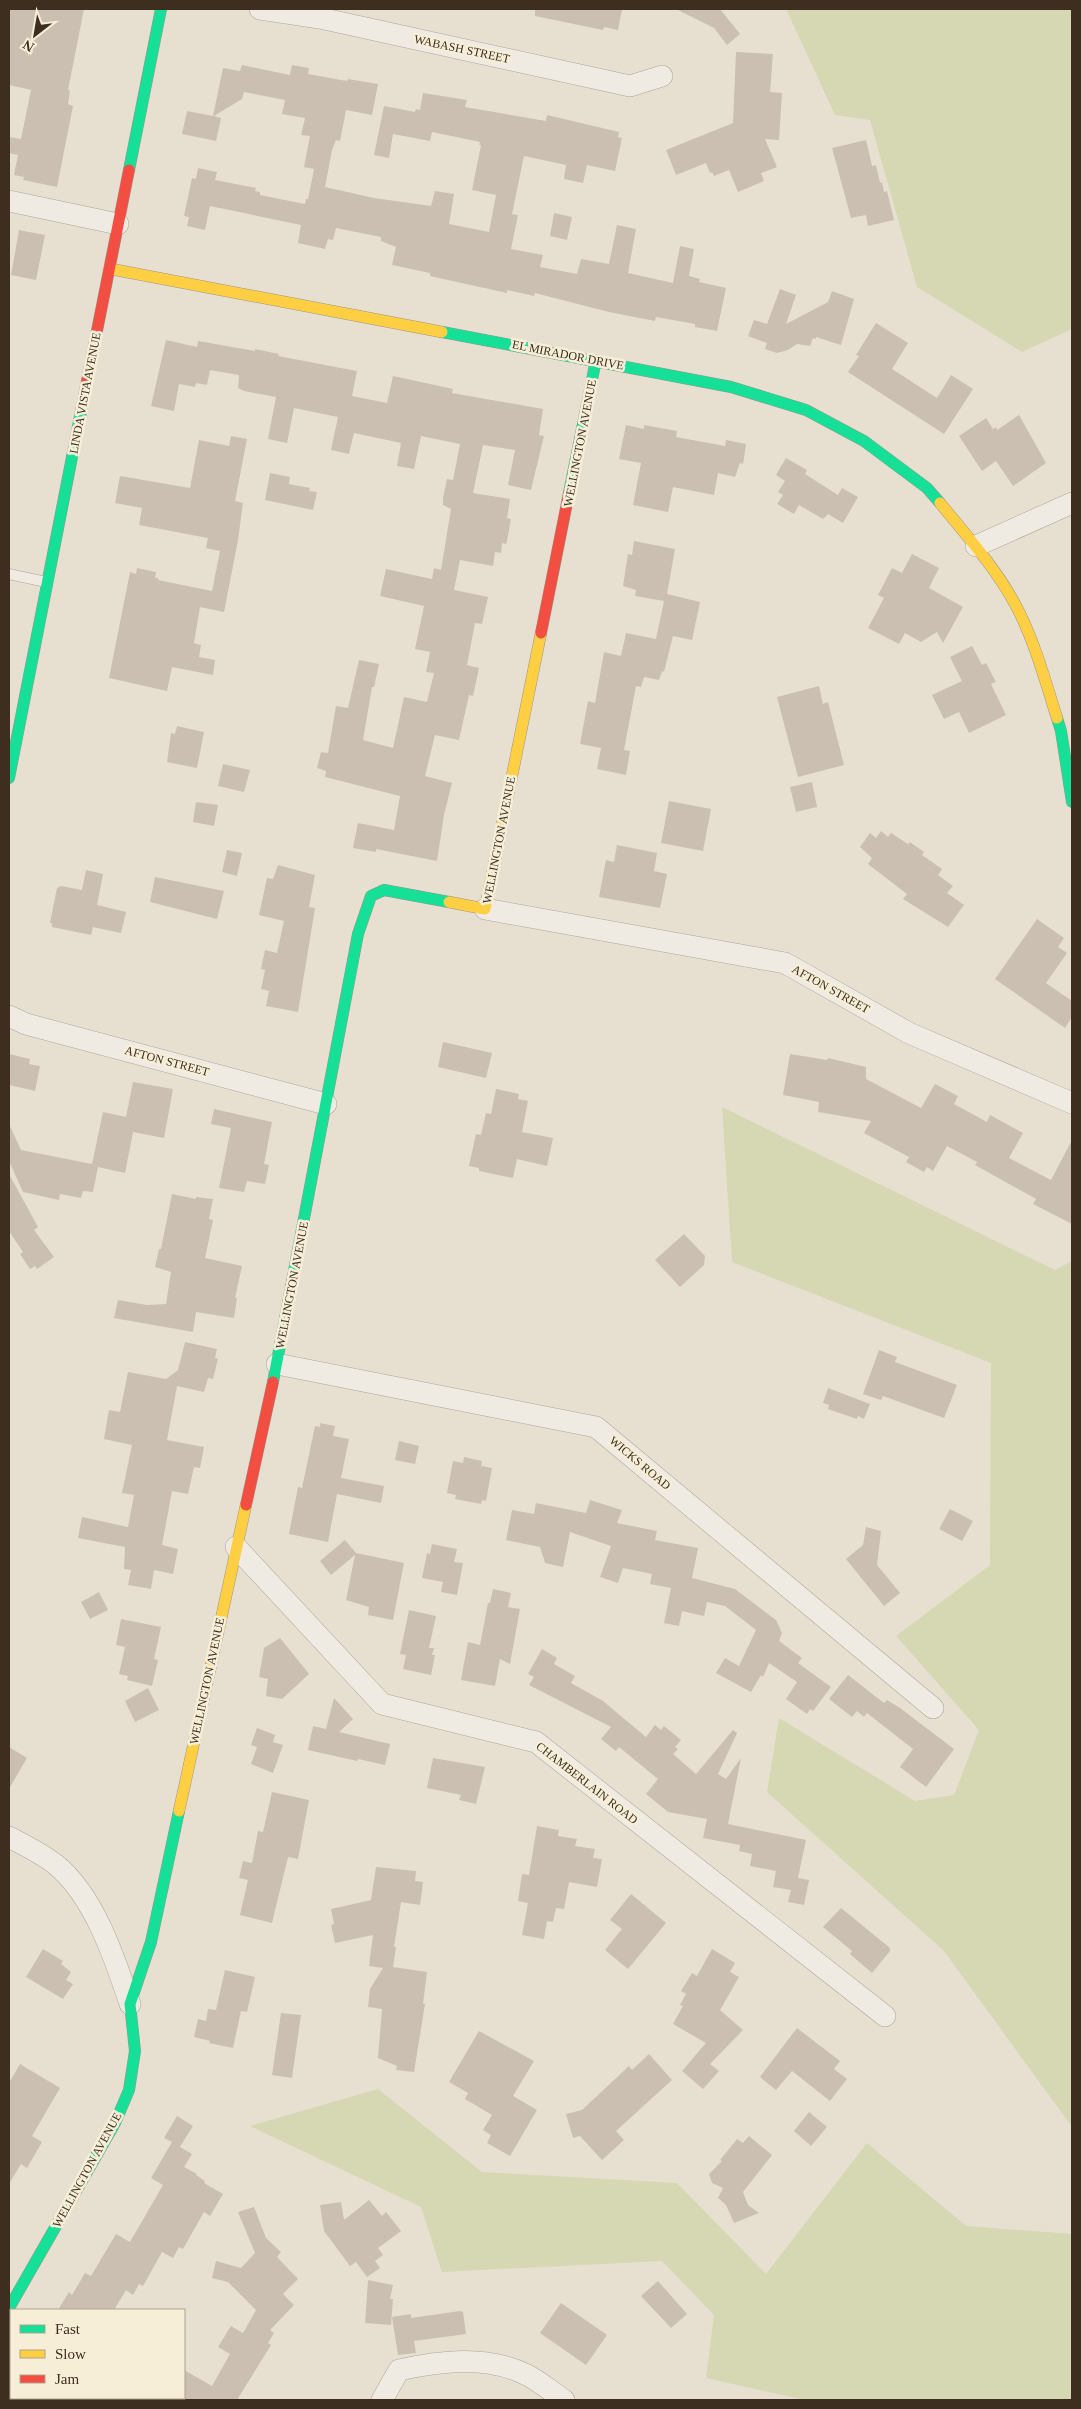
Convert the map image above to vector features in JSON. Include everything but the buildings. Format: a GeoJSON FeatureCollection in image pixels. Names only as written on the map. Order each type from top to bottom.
{"type":"FeatureCollection","features":[{"type":"Feature","properties":{"kind":"street","name":"LINDA VISTA AVENUE"},"geometry":{"type":"LineString","coordinates":[[9,778],[161,9]]}},
{"type":"Feature","properties":{"kind":"street","name":"WABASH STREET"},"geometry":{"type":"LineString","coordinates":[[260,9],[320,18],[630,86],[662,76]]}},
{"type":"Feature","properties":{"kind":"street"},"geometry":{"type":"LineString","coordinates":[[9,201],[118,224]]}},
{"type":"Feature","properties":{"kind":"street","name":"EL MIRADOR DRIVE"},"geometry":{"type":"LineString","coordinates":[[111,269],[731,387],[806,410],[864,441],[926,488],[976,546],[1015,604],[1068,729],[1072,802]]}},
{"type":"Feature","properties":{"kind":"street","name":"WELLINGTON AVENUE"},"geometry":{"type":"LineString","coordinates":[[9,2308],[115,2123],[130,2090],[135,2051],[130,2004],[151,1942],[277,1364],[358,934],[371,896],[384,890],[485,909],[596,360]]}},
{"type":"Feature","properties":{"kind":"street"},"geometry":{"type":"LineString","coordinates":[[976,546],[1072,503]]}},
{"type":"Feature","properties":{"kind":"street","name":"AFTON STREET"},"geometry":{"type":"LineString","coordinates":[[485,909],[785,963],[909,1033],[1072,1104]]}},
{"type":"Feature","properties":{"kind":"street","name":"AFTON STREET"},"geometry":{"type":"LineString","coordinates":[[9,1016],[26,1024],[326,1104]]}},
{"type":"Feature","properties":{"kind":"street","name":"WICKS ROAD"},"geometry":{"type":"LineString","coordinates":[[277,1364],[596,1427],[934,1708]]}},
{"type":"Feature","properties":{"kind":"street","name":"CHAMBERLAIN ROAD"},"geometry":{"type":"LineString","coordinates":[[236,1547],[382,1704],[536,1742],[885,2016]]}},
{"type":"Feature","properties":{"kind":"street"},"geometry":{"type":"LineString","coordinates":[[9,1836],[55,1864],[75,1886],[91,1911],[115,1958],[130,2004]]}},
{"type":"Feature","properties":{"kind":"street"},"geometry":{"type":"LineString","coordinates":[[382,2400],[399,2370],[432,2363],[479,2361],[525,2374],[564,2400]]}},
{"type":"Feature","properties":{"kind":"lane"},"geometry":{"type":"LineString","coordinates":[[9,574],[47,582]]}},
{"type":"Feature","properties":{"kind":"green space"},"geometry":{"type":"Polygon","coordinates":[[[786,9],[1072,9],[1072,329],[1022,352],[917,287],[870,120],[835,115],[786,9]]]}},
{"type":"Feature","properties":{"kind":"green space"},"geometry":{"type":"Polygon","coordinates":[[[722,1107],[1055,1270],[1072,1261],[1072,2127],[944,1951],[767,1792],[779,1718],[915,1801],[954,1795],[979,1730],[896,1636],[990,1565],[991,1363],[732,1262],[722,1107]]]}},
{"type":"Feature","properties":{"kind":"green space"},"geometry":{"type":"Polygon","coordinates":[[[378,2089],[482,2172],[677,2183],[766,2274],[867,2143],[966,2226],[1072,2234],[1072,2400],[805,2400],[706,2378],[714,2315],[662,2261],[442,2272],[421,2207],[250,2126],[378,2089]]]}},
{"type":"Feature","properties":{"kind":"traffic: fast"},"geometry":{"type":"LineString","coordinates":[[129,170],[161,9]]}},
{"type":"Feature","properties":{"kind":"traffic: fast"},"geometry":{"type":"LineString","coordinates":[[442,332],[731,387],[806,410],[864,441],[927,488],[940,503]]}},
{"type":"Feature","properties":{"kind":"traffic: fast"},"geometry":{"type":"LineString","coordinates":[[569,493],[596,360]]}},
{"type":"Feature","properties":{"kind":"traffic: fast"},"geometry":{"type":"LineString","coordinates":[[9,778],[84,396]]}},
{"type":"Feature","properties":{"kind":"traffic: fast"},"geometry":{"type":"LineString","coordinates":[[1057,718],[1061,731],[1072,802]]}},
{"type":"Feature","properties":{"kind":"traffic: fast"},"geometry":{"type":"LineString","coordinates":[[273,1382],[358,934],[371,896],[384,890],[449,902]]}},
{"type":"Feature","properties":{"kind":"traffic: fast"},"geometry":{"type":"LineString","coordinates":[[9,2308],[115,2123],[129,2090],[135,2051],[130,2004],[151,1942],[179,1811]]}},
{"type":"Feature","properties":{"kind":"traffic: slow"},"geometry":{"type":"LineString","coordinates":[[111,269],[442,332]]}},
{"type":"Feature","properties":{"kind":"traffic: slow"},"geometry":{"type":"LineString","coordinates":[[940,503],[989,564],[1015,604],[1033,645],[1057,718]]}},
{"type":"Feature","properties":{"kind":"traffic: slow"},"geometry":{"type":"LineString","coordinates":[[449,902],[485,909],[541,633]]}},
{"type":"Feature","properties":{"kind":"traffic: slow"},"geometry":{"type":"LineString","coordinates":[[179,1811],[246,1505]]}},
{"type":"Feature","properties":{"kind":"traffic: jam"},"geometry":{"type":"LineString","coordinates":[[84,396],[129,170]]}},
{"type":"Feature","properties":{"kind":"traffic: jam"},"geometry":{"type":"LineString","coordinates":[[541,633],[569,493]]}},
{"type":"Feature","properties":{"kind":"traffic: jam"},"geometry":{"type":"LineString","coordinates":[[246,1505],[273,1382]]}}]}
